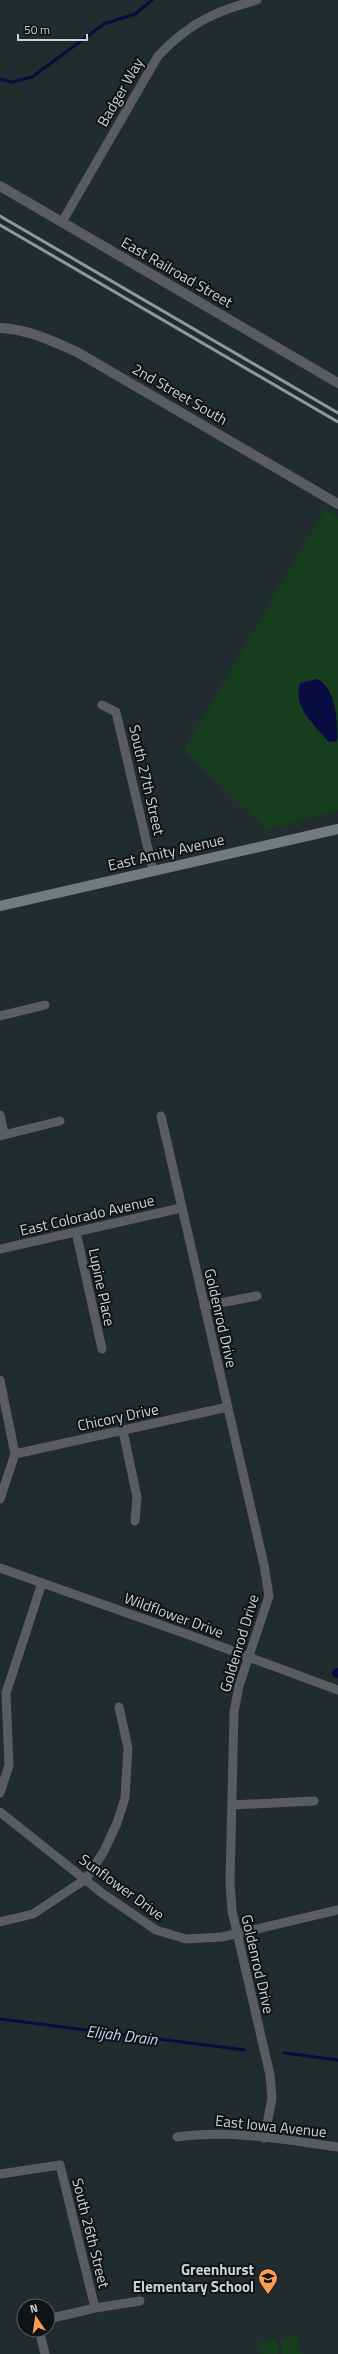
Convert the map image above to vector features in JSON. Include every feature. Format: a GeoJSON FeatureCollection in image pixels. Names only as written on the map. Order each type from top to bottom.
{"type":"FeatureCollection","features":[{"type":"Feature","properties":{"kind":"main road","name":"East Amity Avenue"},"geometry":{"type":"LineString","coordinates":[[0,906],[338,829]]}},
{"type":"Feature","properties":{"kind":"street","name":"Badger Way"},"geometry":{"type":"LineString","coordinates":[[62,222],[158,56],[174,39],[208,16],[257,0]]}},
{"type":"Feature","properties":{"kind":"street","name":"East Railroad Street"},"geometry":{"type":"LineString","coordinates":[[0,186],[338,383]]}},
{"type":"Feature","properties":{"kind":"street","name":"2nd Street South"},"geometry":{"type":"LineString","coordinates":[[0,328],[23,331],[56,342],[77,352],[338,504]]}},
{"type":"Feature","properties":{"kind":"street","name":"South 27th Street"},"geometry":{"type":"LineString","coordinates":[[102,704],[116,712],[153,870]]}},
{"type":"Feature","properties":{"kind":"street"},"geometry":{"type":"LineString","coordinates":[[0,1016],[45,1005]]}},
{"type":"Feature","properties":{"kind":"street"},"geometry":{"type":"LineString","coordinates":[[0,1114],[2,1135],[60,1121]]}},
{"type":"Feature","properties":{"kind":"street","name":"Goldenrod Drive"},"geometry":{"type":"LineString","coordinates":[[161,1116],[270,1596],[248,1657],[239,1686],[234,1712],[230,1882],[232,1911],[270,2075],[272,2099],[264,2138]]}},
{"type":"Feature","properties":{"kind":"street","name":"East Colorado Avenue"},"geometry":{"type":"LineString","coordinates":[[0,1249],[181,1208]]}},
{"type":"Feature","properties":{"kind":"street","name":"Lupine Place"},"geometry":{"type":"LineString","coordinates":[[76,1232],[102,1349]]}},
{"type":"Feature","properties":{"kind":"street"},"geometry":{"type":"LineString","coordinates":[[204,1306],[257,1296]]}},
{"type":"Feature","properties":{"kind":"street"},"geometry":{"type":"LineString","coordinates":[[0,1380],[15,1454],[0,1499]]}},
{"type":"Feature","properties":{"kind":"street","name":"Chicory Drive"},"geometry":{"type":"LineString","coordinates":[[15,1454],[228,1407]]}},
{"type":"Feature","properties":{"kind":"street"},"geometry":{"type":"LineString","coordinates":[[123,1431],[137,1497],[135,1521]]}},
{"type":"Feature","properties":{"kind":"street","name":"Wildflower Drive"},"geometry":{"type":"LineString","coordinates":[[0,1568],[338,1690]]}},
{"type":"Feature","properties":{"kind":"street"},"geometry":{"type":"LineString","coordinates":[[0,1793],[8,1765],[6,1693],[42,1583]]}},
{"type":"Feature","properties":{"kind":"street"},"geometry":{"type":"LineString","coordinates":[[0,1922],[33,1914],[86,1879],[104,1851],[117,1823],[125,1798],[128,1748],[119,1707]]}},
{"type":"Feature","properties":{"kind":"street"},"geometry":{"type":"LineString","coordinates":[[232,1805],[314,1800]]}},
{"type":"Feature","properties":{"kind":"street","name":"Sunflower Drive"},"geometry":{"type":"LineString","coordinates":[[0,1812],[86,1879],[156,1930],[186,1939],[222,1937],[338,1910]]}},
{"type":"Feature","properties":{"kind":"street","name":"East Iowa Avenue"},"geometry":{"type":"LineString","coordinates":[[177,2137],[223,2133],[338,2148]]}},
{"type":"Feature","properties":{"kind":"street","name":"South 26th Street"},"geometry":{"type":"LineString","coordinates":[[0,2174],[60,2165],[95,2308]]}},
{"type":"Feature","properties":{"kind":"street","name":"South 26th Street"},"geometry":{"type":"LineString","coordinates":[[56,2317],[95,2308],[140,2301]]}},
{"type":"Feature","properties":{"kind":"street"},"geometry":{"type":"LineString","coordinates":[[41,2338],[45,2354]]}},
{"type":"Feature","properties":{"kind":"green space"},"geometry":{"type":"Polygon","coordinates":[[[325,509],[338,517],[338,810],[267,830],[184,750],[325,509]]]}},
{"type":"Feature","properties":{"kind":"green space"},"geometry":{"type":"Polygon","coordinates":[[[297,2334],[301,2354],[283,2354],[279,2339],[297,2334]]]}},
{"type":"Feature","properties":{"kind":"green space"},"geometry":{"type":"Polygon","coordinates":[[[276,2339],[279,2354],[260,2354],[258,2343],[276,2339]]]}},
{"type":"Feature","properties":{"kind":"shaded area"},"geometry":{"type":"Polygon","coordinates":[[[316,679],[323,683],[332,697],[336,715],[337,741],[329,742],[306,715],[299,700],[298,691],[300,683],[316,679]]]}},
{"type":"Feature","properties":{"kind":"waterway"},"geometry":{"type":"LineString","coordinates":[[0,79],[12,82],[32,77],[104,24],[135,14],[152,0]]}},
{"type":"Feature","properties":{"kind":"waterway","name":"Elijah Drain"},"geometry":{"type":"LineString","coordinates":[[0,2019],[245,2050]]}},
{"type":"Feature","properties":{"kind":"waterway","name":"Elijah Drain"},"geometry":{"type":"LineString","coordinates":[[284,2053],[338,2060]]}},
{"type":"Feature","properties":{"kind":"railway"},"geometry":{"type":"LineString","coordinates":[[0,216],[338,413]]}},
{"type":"Feature","properties":{"kind":"railway"},"geometry":{"type":"LineString","coordinates":[[0,225],[338,422]]}},
{"type":"Feature","properties":{"kind":"place","name":"Greenhurst Elementary School"},"geometry":{"type":"Point","coordinates":[268,2295]}}]}
